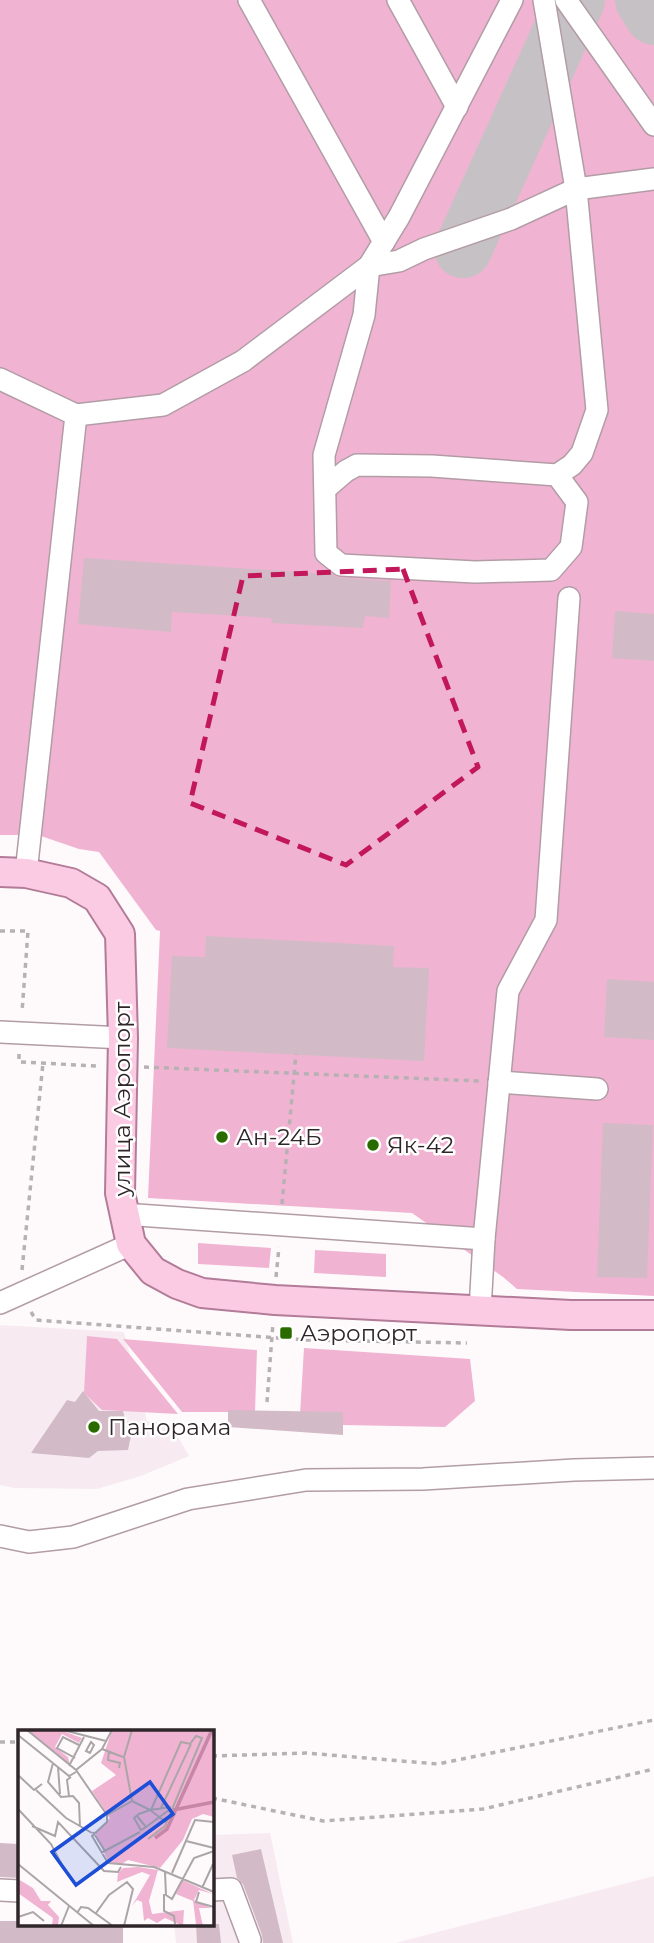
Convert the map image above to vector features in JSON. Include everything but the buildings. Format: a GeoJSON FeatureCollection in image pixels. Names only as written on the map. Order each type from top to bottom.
{"type":"FeatureCollection","features":[{"type":"Feature","properties":{"kind":"main road","name":"улица Аэропорт"},"geometry":{"type":"LineString","coordinates":[[13,873],[71,883],[97,898],[120,934],[123,1038],[120,1193],[131,1244],[153,1270],[177,1284],[202,1293],[275,1300],[571,1315],[654,1315]]}},
{"type":"Feature","properties":{"kind":"lane"},"geometry":{"type":"LineString","coordinates":[[249,0],[384,242]]}},
{"type":"Feature","properties":{"kind":"lane"},"geometry":{"type":"LineString","coordinates":[[398,0],[457,107]]}},
{"type":"Feature","properties":{"kind":"lane"},"geometry":{"type":"LineString","coordinates":[[0,379],[76,415],[163,405],[243,361],[369,266],[457,107],[512,0]]}},
{"type":"Feature","properties":{"kind":"lane"},"geometry":{"type":"LineString","coordinates":[[325,489],[345,471],[357,465],[432,466],[557,475],[572,465],[582,453],[597,410],[576,189],[544,0]]}},
{"type":"Feature","properties":{"kind":"lane"},"geometry":{"type":"LineString","coordinates":[[566,0],[654,125]]}},
{"type":"Feature","properties":{"kind":"lane"},"geometry":{"type":"LineString","coordinates":[[369,266],[399,261],[424,249],[511,219],[576,189],[654,179]]}},
{"type":"Feature","properties":{"kind":"lane"},"geometry":{"type":"LineString","coordinates":[[369,266],[364,315],[324,455],[326,553],[341,565],[475,572],[551,570],[570,547],[577,502],[557,475]]}},
{"type":"Feature","properties":{"kind":"lane"},"geometry":{"type":"LineString","coordinates":[[13,873],[76,415]]}},
{"type":"Feature","properties":{"kind":"lane"},"geometry":{"type":"LineString","coordinates":[[329,439],[340,455],[357,465]]}},
{"type":"Feature","properties":{"kind":"lane"},"geometry":{"type":"LineString","coordinates":[[480,1310],[484,1239],[508,991],[546,920],[569,598]]}},
{"type":"Feature","properties":{"kind":"lane"},"geometry":{"type":"LineString","coordinates":[[10,1033],[123,1038]]}},
{"type":"Feature","properties":{"kind":"lane"},"geometry":{"type":"LineString","coordinates":[[499,1082],[597,1089]]}},
{"type":"Feature","properties":{"kind":"lane"},"geometry":{"type":"LineString","coordinates":[[123,1214],[484,1239]]}},
{"type":"Feature","properties":{"kind":"lane"},"geometry":{"type":"LineString","coordinates":[[0,1303],[131,1244]]}},
{"type":"Feature","properties":{"kind":"lane"},"geometry":{"type":"LineString","coordinates":[[0,1535],[29,1542],[74,1537],[188,1499],[306,1480],[423,1479],[654,1468]]}},
{"type":"Feature","properties":{"kind":"lane"},"geometry":{"type":"LineString","coordinates":[[214,1890],[231,1889],[250,1940]]}},
{"type":"Feature","properties":{"kind":"lane"},"geometry":{"type":"LineString","coordinates":[[0,1890],[18,1891]]}},
{"type":"Feature","properties":{"kind":"path"},"geometry":{"type":"LineString","coordinates":[[0,931],[28,931],[10,1033],[19,1062],[499,1082]]}},
{"type":"Feature","properties":{"kind":"path"},"geometry":{"type":"LineString","coordinates":[[43,1063],[20,1294],[36,1320],[306,1340],[467,1343]]}},
{"type":"Feature","properties":{"kind":"path"},"geometry":{"type":"LineString","coordinates":[[214,1755],[306,1754],[438,1765],[654,1720]]}},
{"type":"Feature","properties":{"kind":"path"},"geometry":{"type":"LineString","coordinates":[[0,1742],[18,1742]]}},
{"type":"Feature","properties":{"kind":"path"},"geometry":{"type":"LineString","coordinates":[[214,1798],[323,1821],[483,1810],[654,1769]]}},
{"type":"Feature","properties":{"kind":"highlighted area"},"geometry":{"type":"Polygon","coordinates":[[[403,569],[478,767],[346,865],[190,803],[243,576],[403,569]]]}},
{"type":"Feature","properties":{"kind":"shaded area"},"geometry":{"type":"Polygon","coordinates":[[[0,0],[654,0],[654,1296],[517,1289],[412,1213],[148,1198],[160,931],[156,930],[99,852],[79,849],[38,835],[0,835],[0,0]]]}},
{"type":"Feature","properties":{"kind":"shaded area"},"geometry":{"type":"Polygon","coordinates":[[[198,1243],[271,1248],[269,1268],[198,1264],[198,1243]]]}},
{"type":"Feature","properties":{"kind":"shaded area"},"geometry":{"type":"Polygon","coordinates":[[[315,1250],[386,1254],[386,1277],[314,1273],[315,1250]]]}},
{"type":"Feature","properties":{"kind":"shaded area"},"geometry":{"type":"Polygon","coordinates":[[[0,1325],[124,1332],[147,1421],[170,1423],[189,1456],[141,1476],[97,1489],[14,1488],[0,1485],[0,1325]]]}},
{"type":"Feature","properties":{"kind":"shaded area"},"geometry":{"type":"Polygon","coordinates":[[[87,1336],[117,1339],[178,1414],[102,1410],[84,1393],[87,1336]]]}},
{"type":"Feature","properties":{"kind":"shaded area"},"geometry":{"type":"Polygon","coordinates":[[[123,1339],[257,1350],[255,1412],[182,1412],[123,1339]]]}},
{"type":"Feature","properties":{"kind":"shaded area"},"geometry":{"type":"Polygon","coordinates":[[[304,1348],[470,1359],[475,1401],[445,1427],[343,1425],[300,1414],[304,1348]]]}},
{"type":"Feature","properties":{"kind":"shaded area"},"geometry":{"type":"Polygon","coordinates":[[[270,1833],[293,1943],[176,1943],[174,1926],[214,1926],[214,1835],[270,1833]]]}},
{"type":"Feature","properties":{"kind":"shaded area"},"geometry":{"type":"Polygon","coordinates":[[[654,1876],[654,1943],[395,1943],[654,1876]]]}},
{"type":"Feature","properties":{"kind":"taxiway"},"geometry":{"type":"LineString","coordinates":[[463,249],[576,0]]}},
{"type":"Feature","properties":{"kind":"taxiway"},"geometry":{"type":"LineString","coordinates":[[644,0],[654,16]]}},
{"type":"Feature","properties":{"kind":"place","name":"Ан-24Б"},"geometry":{"type":"Point","coordinates":[222,1137]}},
{"type":"Feature","properties":{"kind":"place","name":"Як-42"},"geometry":{"type":"Point","coordinates":[373,1145]}},
{"type":"Feature","properties":{"kind":"place","name":"Аэропорт"},"geometry":{"type":"Point","coordinates":[286,1333]}},
{"type":"Feature","properties":{"kind":"place","name":"Панорама"},"geometry":{"type":"Point","coordinates":[94,1427]}}]}
